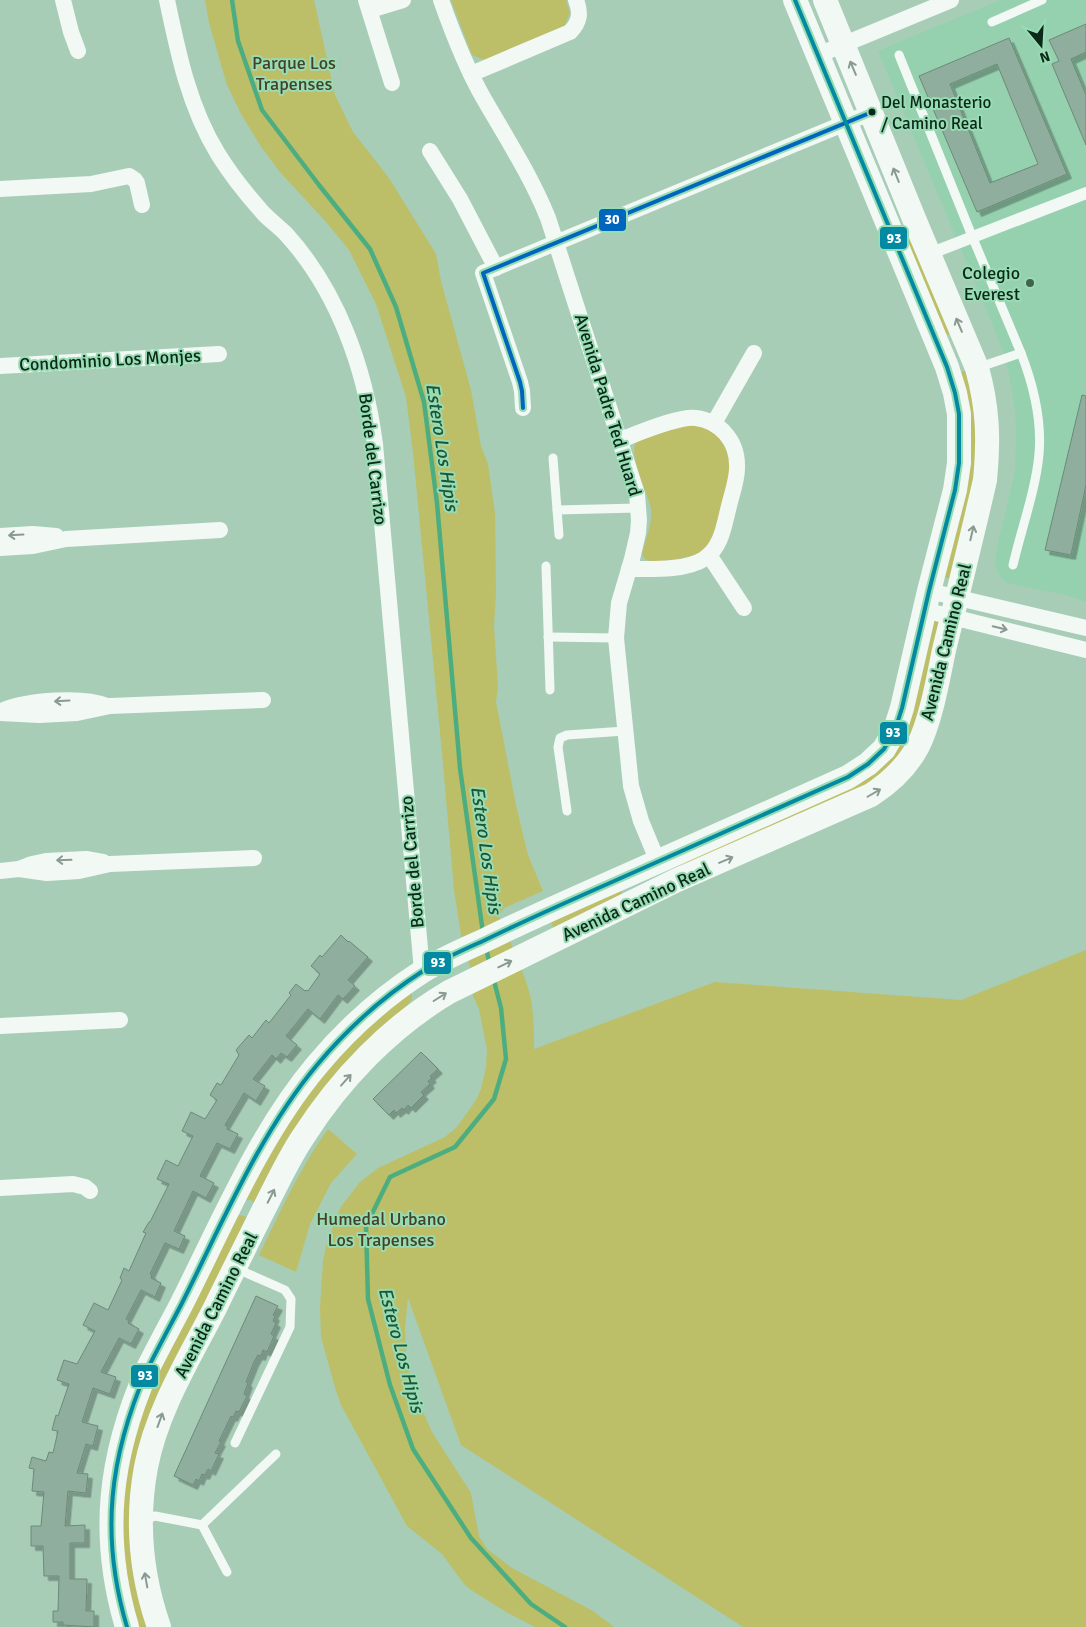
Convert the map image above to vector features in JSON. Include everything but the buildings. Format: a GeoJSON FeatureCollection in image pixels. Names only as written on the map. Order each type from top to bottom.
{"type":"FeatureCollection","features":[{"type":"Feature","properties":{"kind":"main road","name":"Avenida Camino Real"},"geometry":{"type":"LineString","coordinates":[[127,1627],[115,1580],[112,1552],[111,1505],[114,1471],[130,1413],[148,1370],[268,1135],[310,1073],[352,1028],[396,990],[422,972],[524,921],[848,777],[876,757],[890,740],[899,719],[926,600],[955,490],[959,463],[959,414],[955,393],[943,358],[795,0]]}},
{"type":"Feature","properties":{"kind":"main road","name":"Avenida Camino Real"},"geometry":{"type":"LineString","coordinates":[[159,1627],[150,1600],[144,1570],[141,1521],[146,1467],[159,1421],[176,1383],[302,1138],[329,1099],[363,1061],[411,1018],[437,999],[675,881],[854,803],[877,791],[894,778],[911,757],[923,734],[985,480],[988,419],[983,390],[973,358],[825,0]]}},
{"type":"Feature","properties":{"kind":"main road"},"geometry":{"type":"LineString","coordinates":[[943,358],[973,358]]}},
{"type":"Feature","properties":{"kind":"main road"},"geometry":{"type":"LineString","coordinates":[[633,901],[630,895],[632,880],[648,866]]}},
{"type":"Feature","properties":{"kind":"main road"},"geometry":{"type":"LineString","coordinates":[[411,1018],[420,992],[422,972]]}},
{"type":"Feature","properties":{"kind":"main road"},"geometry":{"type":"LineString","coordinates":[[230,1207],[248,1210],[256,1217],[258,1222]]}},
{"type":"Feature","properties":{"kind":"street"},"geometry":{"type":"LineString","coordinates":[[63,0],[78,51]]}},
{"type":"Feature","properties":{"kind":"street","name":"Borde del Carrizo"},"geometry":{"type":"LineString","coordinates":[[167,0],[186,81],[205,130],[227,167],[247,195],[286,234],[316,274],[329,296],[350,342],[366,393],[375,444],[422,972]]}},
{"type":"Feature","properties":{"kind":"street"},"geometry":{"type":"LineString","coordinates":[[392,83],[368,5],[403,0]]}},
{"type":"Feature","properties":{"kind":"street","name":"Avenida Padre Ted Huard"},"geometry":{"type":"LineString","coordinates":[[441,0],[471,74],[483,98],[532,180],[548,218],[637,494],[638,533],[619,603],[616,638],[629,774],[633,797],[641,821],[648,866]]}},
{"type":"Feature","properties":{"kind":"street"},"geometry":{"type":"LineString","coordinates":[[471,74],[570,32],[578,22],[580,15],[576,0]]}},
{"type":"Feature","properties":{"kind":"street"},"geometry":{"type":"LineString","coordinates":[[818,54],[952,0]]}},
{"type":"Feature","properties":{"kind":"street"},"geometry":{"type":"LineString","coordinates":[[489,270],[872,112]]}},
{"type":"Feature","properties":{"kind":"street"},"geometry":{"type":"LineString","coordinates":[[430,151],[460,199],[489,270],[520,382],[523,408]]}},
{"type":"Feature","properties":{"kind":"street"},"geometry":{"type":"LineString","coordinates":[[0,189],[90,184],[129,176],[135,180],[142,205]]}},
{"type":"Feature","properties":{"kind":"street"},"geometry":{"type":"LineString","coordinates":[[929,254],[1086,193]]}},
{"type":"Feature","properties":{"kind":"street"},"geometry":{"type":"LineString","coordinates":[[714,423],[754,353]]}},
{"type":"Feature","properties":{"kind":"street","name":"Condominio Los Monjes"},"geometry":{"type":"LineString","coordinates":[[0,366],[219,354]]}},
{"type":"Feature","properties":{"kind":"street"},"geometry":{"type":"LineString","coordinates":[[620,440],[683,419],[697,418],[714,423],[728,436],[733,445],[738,464],[720,540],[709,555],[687,566],[629,569]]}},
{"type":"Feature","properties":{"kind":"street"},"geometry":{"type":"LineString","coordinates":[[0,548],[34,546],[66,539],[220,530]]}},
{"type":"Feature","properties":{"kind":"street"},"geometry":{"type":"LineString","coordinates":[[0,536],[41,534],[66,539]]}},
{"type":"Feature","properties":{"kind":"street"},"geometry":{"type":"LineString","coordinates":[[709,555],[744,608]]}},
{"type":"Feature","properties":{"kind":"street"},"geometry":{"type":"LineString","coordinates":[[926,600],[955,607],[1086,628]]}},
{"type":"Feature","properties":{"kind":"street"},"geometry":{"type":"LineString","coordinates":[[955,607],[1086,650]]}},
{"type":"Feature","properties":{"kind":"street"},"geometry":{"type":"LineString","coordinates":[[0,712],[26,715],[67,714],[86,712],[110,706],[262,700]]}},
{"type":"Feature","properties":{"kind":"street"},"geometry":{"type":"LineString","coordinates":[[0,872],[19,869],[46,861],[86,859],[110,864],[254,858]]}},
{"type":"Feature","properties":{"kind":"street"},"geometry":{"type":"LineString","coordinates":[[0,1026],[120,1020]]}},
{"type":"Feature","properties":{"kind":"street"},"geometry":{"type":"LineString","coordinates":[[0,1188],[74,1184],[85,1187],[90,1191]]}},
{"type":"Feature","properties":{"kind":"lane"},"geometry":{"type":"LineString","coordinates":[[992,22],[1042,0]]}},
{"type":"Feature","properties":{"kind":"lane"},"geometry":{"type":"LineString","coordinates":[[899,55],[1021,353],[1034,395],[1039,435],[1039,453],[1013,565]]}},
{"type":"Feature","properties":{"kind":"lane"},"geometry":{"type":"LineString","coordinates":[[973,358],[1021,353]]}},
{"type":"Feature","properties":{"kind":"lane"},"geometry":{"type":"LineString","coordinates":[[553,458],[558,535]]}},
{"type":"Feature","properties":{"kind":"lane"},"geometry":{"type":"LineString","coordinates":[[557,510],[638,508]]}},
{"type":"Feature","properties":{"kind":"lane"},"geometry":{"type":"LineString","coordinates":[[546,566],[550,690]]}},
{"type":"Feature","properties":{"kind":"lane"},"geometry":{"type":"LineString","coordinates":[[548,637],[616,638]]}},
{"type":"Feature","properties":{"kind":"lane"},"geometry":{"type":"LineString","coordinates":[[567,811],[558,747],[560,738],[567,735],[625,731]]}},
{"type":"Feature","properties":{"kind":"lane"},"geometry":{"type":"LineString","coordinates":[[235,1268],[285,1290],[291,1299],[290,1327],[235,1443]]}},
{"type":"Feature","properties":{"kind":"lane"},"geometry":{"type":"LineString","coordinates":[[202,1525],[276,1454]]}},
{"type":"Feature","properties":{"kind":"lane"},"geometry":{"type":"LineString","coordinates":[[141,1521],[155,1516],[202,1525]]}},
{"type":"Feature","properties":{"kind":"lane"},"geometry":{"type":"LineString","coordinates":[[202,1525],[227,1572]]}},
{"type":"Feature","properties":{"kind":"shaded area","name":"Colegio Everest"},"geometry":{"type":"Polygon","coordinates":[[[1000,0],[1086,0],[1086,602],[1066,595],[1006,583],[995,567],[996,552],[1015,471],[1015,410],[1008,370],[993,326],[878,51],[1000,0]]]}},
{"type":"Feature","properties":{"kind":"green space"},"geometry":{"type":"Polygon","coordinates":[[[205,0],[314,0],[335,95],[353,132],[389,178],[436,254],[441,281],[471,390],[481,446],[488,464],[495,513],[496,593],[494,626],[498,687],[496,702],[516,805],[528,855],[543,891],[504,908],[499,916],[520,965],[530,995],[533,1015],[534,1049],[715,982],[961,1000],[1086,950],[1086,1627],[743,1627],[461,1445],[408,1298],[405,1328],[406,1356],[417,1398],[432,1432],[471,1493],[479,1536],[487,1549],[512,1568],[593,1611],[614,1627],[535,1627],[506,1612],[471,1590],[464,1584],[442,1554],[407,1526],[341,1405],[321,1337],[320,1307],[323,1261],[326,1246],[340,1208],[360,1182],[378,1168],[445,1137],[457,1127],[476,1100],[481,1089],[486,1067],[487,1049],[479,1009],[473,996],[471,970],[461,935],[454,890],[413,453],[406,397],[376,304],[349,250],[279,171],[241,114],[227,85],[209,23],[205,0]]]}},
{"type":"Feature","properties":{"kind":"green space"},"geometry":{"type":"Polygon","coordinates":[[[451,0],[566,0],[570,13],[564,27],[484,60],[472,55],[451,0]]]}},
{"type":"Feature","properties":{"kind":"green space"},"geometry":{"type":"Polygon","coordinates":[[[910,228],[950,334],[946,335],[903,231],[910,228]]]}},
{"type":"Feature","properties":{"kind":"green space"},"geometry":{"type":"Polygon","coordinates":[[[966,371],[971,373],[980,456],[953,579],[941,577],[960,372],[966,371]]]}},
{"type":"Feature","properties":{"kind":"green space"},"geometry":{"type":"Polygon","coordinates":[[[682,425],[702,425],[717,432],[728,448],[732,464],[714,539],[706,549],[696,556],[652,563],[645,559],[642,554],[650,526],[651,509],[636,463],[635,445],[641,438],[682,425]]]}},
{"type":"Feature","properties":{"kind":"green space"},"geometry":{"type":"Polygon","coordinates":[[[930,622],[940,622],[917,724],[907,747],[870,786],[676,869],[709,847],[862,779],[930,622]]]}},
{"type":"Feature","properties":{"kind":"green space"},"geometry":{"type":"Polygon","coordinates":[[[620,888],[624,897],[555,931],[549,918],[620,888]]]}},
{"type":"Feature","properties":{"kind":"green space"},"geometry":{"type":"Polygon","coordinates":[[[412,992],[412,999],[404,1010],[254,1203],[251,1200],[244,1200],[263,1161],[313,1082],[375,1018],[412,992]]]}},
{"type":"Feature","properties":{"kind":"green space"},"geometry":{"type":"Polygon","coordinates":[[[328,1129],[357,1154],[331,1183],[310,1224],[296,1272],[259,1255],[299,1175],[328,1129]]]}},
{"type":"Feature","properties":{"kind":"green space"},"geometry":{"type":"Polygon","coordinates":[[[240,1215],[247,1217],[144,1442],[151,1627],[135,1627],[127,1599],[120,1489],[146,1394],[235,1217],[240,1215]]]}},
{"type":"Feature","properties":{"kind":"waterway","name":"Estero Los Hipis"},"geometry":{"type":"LineString","coordinates":[[232,0],[238,41],[262,110],[370,249],[396,307],[424,402],[437,503],[460,768],[483,933]]}},
{"type":"Feature","properties":{"kind":"waterway","name":"Estero Los Hipis"},"geometry":{"type":"LineString","coordinates":[[486,948],[490,965]]}},
{"type":"Feature","properties":{"kind":"waterway","name":"Estero Los Hipis"},"geometry":{"type":"LineString","coordinates":[[493,977],[501,1008],[506,1059],[494,1099],[455,1147],[390,1177],[366,1226],[368,1299],[390,1385],[413,1449],[471,1538],[531,1604],[565,1627]]}},
{"type":"Feature","properties":{"kind":"transit line","name":"93"},"geometry":{"type":"LineString","coordinates":[[127,1627],[113,1561],[111,1529],[117,1466],[134,1402],[147,1370],[259,1150],[296,1092],[317,1065],[367,1014],[394,991],[430,967],[548,911],[848,777],[868,764],[884,749],[895,730],[955,490],[959,463],[959,414],[947,367],[795,0]]}},
{"type":"Feature","properties":{"kind":"transit line","name":"30"},"geometry":{"type":"LineString","coordinates":[[523,408],[520,382],[483,273],[872,112]]}},
{"type":"Feature","properties":{"kind":"place","name":"Del Monasterio / Camino Real"},"geometry":{"type":"Point","coordinates":[872,112]}},
{"type":"Feature","properties":{"kind":"place","name":"Colegio Everest"},"geometry":{"type":"Point","coordinates":[1030,283]}},
{"type":"Feature","properties":{"kind":"park label","name":"Parque Los Trapenses"},"geometry":{"type":"Point","coordinates":[294,73]}},
{"type":"Feature","properties":{"kind":"park label","name":"Humedal Urbano Los Trapenses"},"geometry":{"type":"Point","coordinates":[381,1229]}}]}
